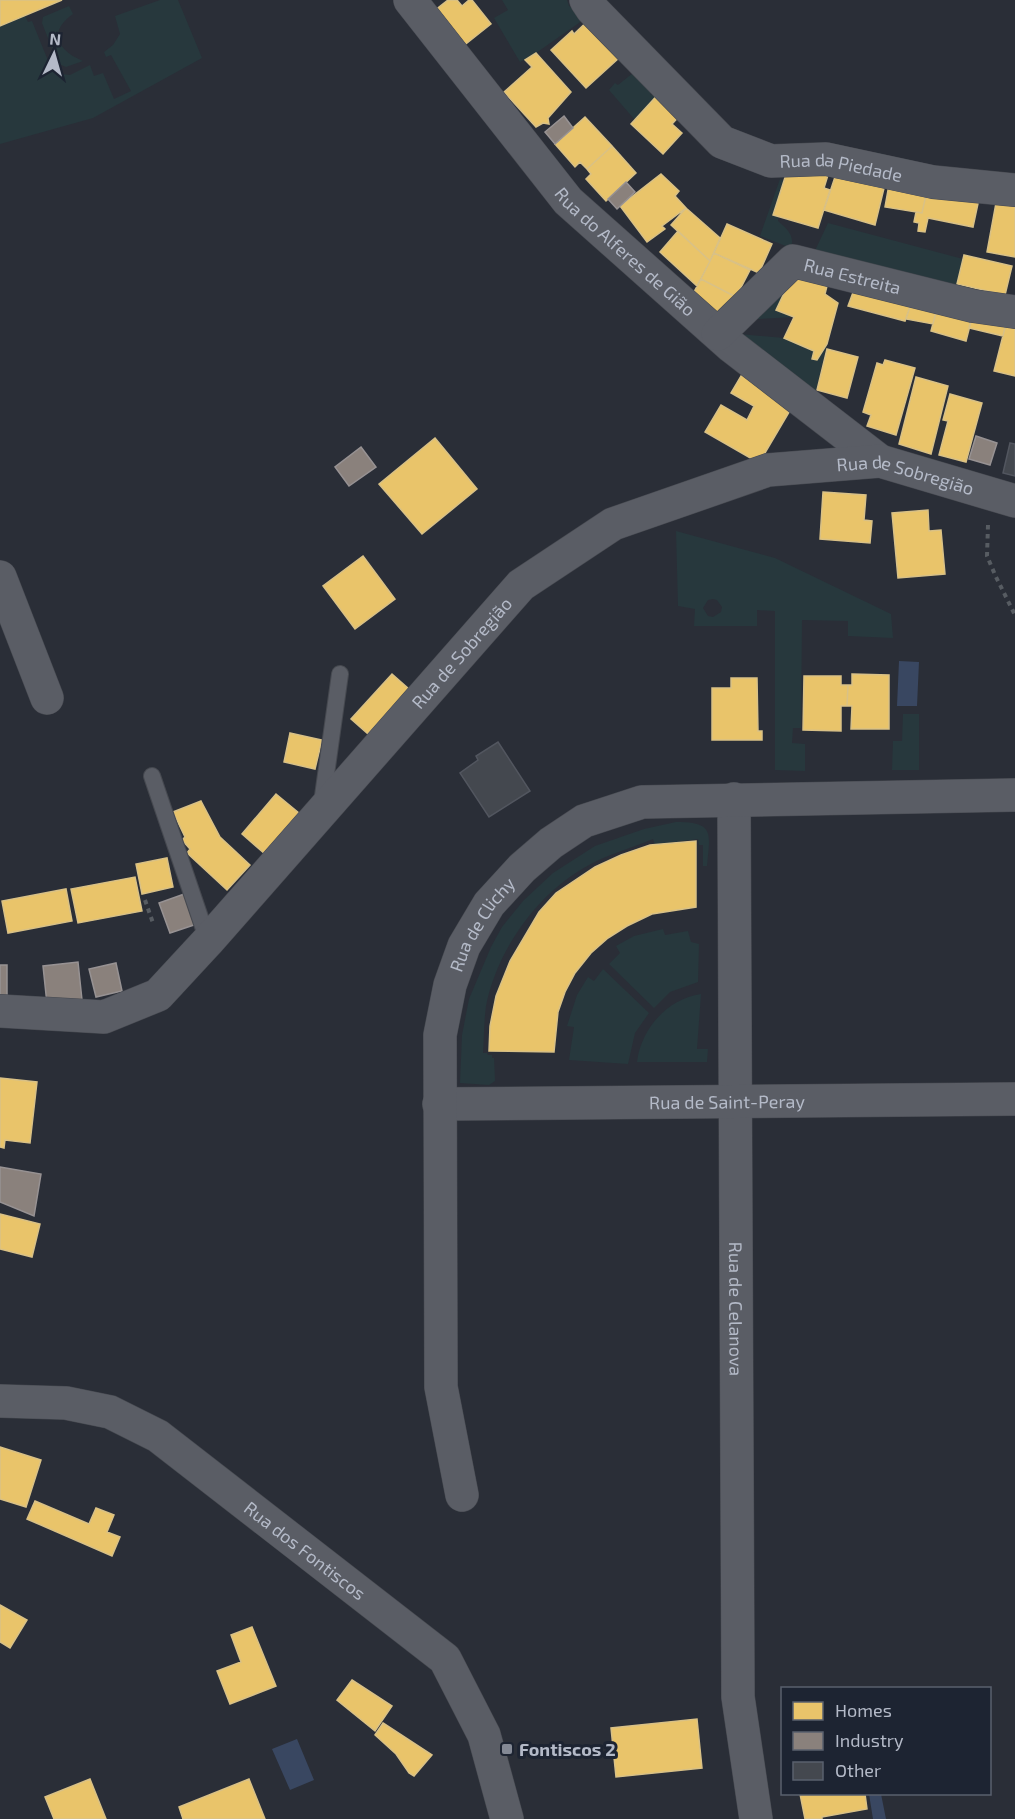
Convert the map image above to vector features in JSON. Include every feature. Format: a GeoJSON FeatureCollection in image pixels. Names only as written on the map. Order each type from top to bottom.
{"type":"FeatureCollection","features":[{"type":"Feature","properties":{"kind":"street","name":"Rua do Alferes de Gião"},"geometry":{"type":"LineString","coordinates":[[410,0],[568,201],[731,346],[880,461]]}},
{"type":"Feature","properties":{"kind":"street","name":"Rua da Piedade"},"geometry":{"type":"LineString","coordinates":[[586,0],[592,9],[722,142],[771,161],[826,159],[933,182],[1015,190]]}},
{"type":"Feature","properties":{"kind":"street","name":"Rua Estreita"},"geometry":{"type":"LineString","coordinates":[[718,334],[793,261],[973,306],[1015,312]]}},
{"type":"Feature","properties":{"kind":"street","name":"Rua de Sobregião"},"geometry":{"type":"LineString","coordinates":[[0,1011],[104,1017],[158,995],[521,585],[613,524],[768,470],[880,461],[1002,508]]}},
{"type":"Feature","properties":{"kind":"street"},"geometry":{"type":"LineString","coordinates":[[0,577],[47,698]]}},
{"type":"Feature","properties":{"kind":"street","name":"Rua de Clichy"},"geometry":{"type":"LineString","coordinates":[[462,1495],[441,1387],[440,1035],[450,985],[464,946],[489,904],[522,868],[551,843],[584,821],[642,802],[1015,795]]}},
{"type":"Feature","properties":{"kind":"street","name":"Rua de Celanova"},"geometry":{"type":"LineString","coordinates":[[734,799],[738,1697],[756,1819]]}},
{"type":"Feature","properties":{"kind":"street","name":"Rua de Saint-Peray"},"geometry":{"type":"LineString","coordinates":[[439,1104],[1015,1100]]}},
{"type":"Feature","properties":{"kind":"street","name":"Rua dos Fontiscos"},"geometry":{"type":"LineString","coordinates":[[0,1401],[66,1403],[110,1412],[158,1436],[445,1659],[484,1735],[507,1819]]}},
{"type":"Feature","properties":{"kind":"lane"},"geometry":{"type":"LineString","coordinates":[[321,813],[340,674]]}},
{"type":"Feature","properties":{"kind":"lane"},"geometry":{"type":"LineString","coordinates":[[152,776],[208,941]]}},
{"type":"Feature","properties":{"kind":"path"},"geometry":{"type":"LineString","coordinates":[[1002,508],[987,556],[1015,615]]}},
{"type":"Feature","properties":{"kind":"path"},"geometry":{"type":"LineString","coordinates":[[145,900],[153,922]]}},
{"type":"Feature","properties":{"kind":"shaded area"},"geometry":{"type":"Polygon","coordinates":[[[160,0],[178,0],[202,58],[93,118],[0,144],[0,26],[25,16],[28,22],[32,21],[54,70],[70,75],[90,65],[94,76],[103,73],[114,99],[131,91],[111,55],[106,57],[104,52],[113,45],[120,34],[115,16],[160,0]]]}},
{"type":"Feature","properties":{"kind":"shaded area"},"geometry":{"type":"Polygon","coordinates":[[[502,0],[567,0],[569,6],[586,18],[520,62],[494,18],[508,10],[502,0]]]}},
{"type":"Feature","properties":{"kind":"shaded area"},"geometry":{"type":"Polygon","coordinates":[[[69,6],[73,14],[60,28],[59,40],[67,52],[83,61],[66,67],[57,61],[42,23],[43,17],[69,6]]]}},
{"type":"Feature","properties":{"kind":"shaded area"},"geometry":{"type":"Polygon","coordinates":[[[638,69],[656,86],[650,94],[656,97],[635,120],[609,90],[615,83],[618,85],[638,69]]]}},
{"type":"Feature","properties":{"kind":"shaded area"},"geometry":{"type":"Polygon","coordinates":[[[780,179],[784,181],[778,221],[791,236],[791,248],[760,236],[780,179]]]}},
{"type":"Feature","properties":{"kind":"shaded area"},"geometry":{"type":"Polygon","coordinates":[[[828,223],[963,259],[957,283],[968,286],[966,298],[812,257],[828,223]]]}},
{"type":"Feature","properties":{"kind":"shaded area"},"geometry":{"type":"Polygon","coordinates":[[[795,270],[776,310],[794,317],[742,320],[795,270]]]}},
{"type":"Feature","properties":{"kind":"shaded area"},"geometry":{"type":"Polygon","coordinates":[[[739,334],[784,338],[814,351],[812,359],[817,360],[827,344],[815,395],[739,334]]]}},
{"type":"Feature","properties":{"kind":"shaded area"},"geometry":{"type":"Polygon","coordinates":[[[676,531],[775,558],[891,614],[893,638],[848,636],[848,621],[802,620],[801,728],[793,728],[792,743],[805,744],[805,771],[775,770],[775,611],[757,610],[757,626],[694,626],[695,609],[678,606],[676,531]],[[708,600],[703,608],[708,616],[713,617],[721,612],[722,607],[717,600],[708,600]]]}},
{"type":"Feature","properties":{"kind":"shaded area"},"geometry":{"type":"Polygon","coordinates":[[[903,714],[919,714],[919,770],[892,770],[893,741],[902,741],[903,714]]]}},
{"type":"Feature","properties":{"kind":"shaded area"},"geometry":{"type":"Polygon","coordinates":[[[676,822],[698,824],[704,827],[709,838],[707,866],[703,866],[703,845],[699,845],[698,839],[655,845],[653,839],[604,858],[570,877],[537,907],[522,925],[500,964],[491,985],[486,1006],[483,1053],[492,1055],[494,1058],[495,1081],[489,1085],[460,1083],[462,1035],[469,999],[502,927],[523,901],[553,873],[595,846],[644,829],[676,822]]]}},
{"type":"Feature","properties":{"kind":"shaded area"},"geometry":{"type":"Polygon","coordinates":[[[663,929],[665,935],[688,931],[691,942],[699,944],[698,982],[670,992],[654,1008],[609,964],[620,953],[616,946],[634,936],[663,929]]]}},
{"type":"Feature","properties":{"kind":"shaded area"},"geometry":{"type":"Polygon","coordinates":[[[603,969],[649,1013],[635,1033],[628,1064],[569,1060],[574,1027],[567,1026],[577,995],[588,977],[594,981],[603,969]]]}},
{"type":"Feature","properties":{"kind":"shaded area"},"geometry":{"type":"Polygon","coordinates":[[[701,994],[697,1049],[708,1049],[707,1062],[637,1062],[644,1038],[658,1018],[677,1002],[701,994]]]}},
{"type":"Feature","properties":{"kind":"water"},"geometry":{"type":"Polygon","coordinates":[[[899,661],[919,662],[917,706],[897,706],[899,661]]]}},
{"type":"Feature","properties":{"kind":"water"},"geometry":{"type":"Polygon","coordinates":[[[297,1739],[314,1780],[290,1790],[272,1749],[297,1739]]]}},
{"type":"Feature","properties":{"kind":"water"},"geometry":{"type":"Polygon","coordinates":[[[869,1795],[881,1795],[886,1819],[873,1819],[869,1795]]]}},
{"type":"Feature","properties":{"kind":"building: Homes"},"geometry":{"type":"Polygon","coordinates":[[[0,0],[62,0],[0,26],[0,0]]]}},
{"type":"Feature","properties":{"kind":"building: Homes"},"geometry":{"type":"Polygon","coordinates":[[[448,0],[457,0],[462,6],[472,0],[491,24],[457,51],[429,15],[448,0]]]}},
{"type":"Feature","properties":{"kind":"building: Homes"},"geometry":{"type":"Polygon","coordinates":[[[591,18],[619,58],[586,88],[551,50],[572,31],[574,34],[591,18]]]}},
{"type":"Feature","properties":{"kind":"building: Homes"},"geometry":{"type":"Polygon","coordinates":[[[536,53],[571,92],[548,118],[549,124],[543,123],[536,127],[504,92],[532,67],[525,60],[536,53]]]}},
{"type":"Feature","properties":{"kind":"building: Homes"},"geometry":{"type":"Polygon","coordinates":[[[662,90],[685,110],[672,124],[682,133],[663,154],[631,124],[662,90]]]}},
{"type":"Feature","properties":{"kind":"building: Homes"},"geometry":{"type":"Polygon","coordinates":[[[585,117],[612,146],[587,169],[580,162],[575,167],[555,144],[585,117]]]}},
{"type":"Feature","properties":{"kind":"building: Homes"},"geometry":{"type":"Polygon","coordinates":[[[612,146],[636,173],[606,201],[586,179],[591,174],[587,169],[612,146]]]}},
{"type":"Feature","properties":{"kind":"building: Homes"},"geometry":{"type":"Polygon","coordinates":[[[789,165],[828,175],[824,188],[830,190],[818,228],[773,215],[789,165]]]}},
{"type":"Feature","properties":{"kind":"building: Homes"},"geometry":{"type":"Polygon","coordinates":[[[838,168],[886,180],[875,225],[824,210],[838,168]]]}},
{"type":"Feature","properties":{"kind":"building: Homes"},"geometry":{"type":"Polygon","coordinates":[[[661,174],[679,191],[675,196],[686,208],[662,226],[665,229],[647,242],[620,206],[661,174]]]}},
{"type":"Feature","properties":{"kind":"building: Homes"},"geometry":{"type":"Polygon","coordinates":[[[890,179],[928,186],[922,213],[885,207],[890,179]]]}},
{"type":"Feature","properties":{"kind":"building: Homes"},"geometry":{"type":"Polygon","coordinates":[[[928,186],[980,194],[973,227],[928,218],[925,232],[918,231],[919,223],[914,222],[916,212],[922,213],[928,186]]]}},
{"type":"Feature","properties":{"kind":"building: Homes"},"geometry":{"type":"Polygon","coordinates":[[[998,192],[1015,195],[1015,257],[987,252],[998,192]]]}},
{"type":"Feature","properties":{"kind":"building: Homes"},"geometry":{"type":"Polygon","coordinates":[[[686,208],[720,238],[710,261],[671,225],[686,208]]]}},
{"type":"Feature","properties":{"kind":"building: Homes"},"geometry":{"type":"Polygon","coordinates":[[[727,224],[772,244],[759,273],[714,253],[727,224]]]}},
{"type":"Feature","properties":{"kind":"building: Homes"},"geometry":{"type":"Polygon","coordinates":[[[678,231],[710,261],[697,286],[660,252],[678,231]]]}},
{"type":"Feature","properties":{"kind":"building: Homes"},"geometry":{"type":"Polygon","coordinates":[[[714,253],[750,270],[736,297],[701,279],[714,253]]]}},
{"type":"Feature","properties":{"kind":"building: Homes"},"geometry":{"type":"Polygon","coordinates":[[[964,255],[1012,266],[1005,295],[957,284],[964,255]]]}},
{"type":"Feature","properties":{"kind":"building: Homes"},"geometry":{"type":"Polygon","coordinates":[[[795,270],[830,274],[825,294],[838,303],[827,344],[817,360],[812,359],[814,351],[784,338],[794,317],[776,310],[795,270]]]}},
{"type":"Feature","properties":{"kind":"building: Homes"},"geometry":{"type":"Polygon","coordinates":[[[701,279],[736,297],[723,320],[688,303],[701,279]]]}},
{"type":"Feature","properties":{"kind":"building: Homes"},"geometry":{"type":"Polygon","coordinates":[[[858,279],[914,295],[905,321],[848,306],[858,279]]]}},
{"type":"Feature","properties":{"kind":"building: Homes"},"geometry":{"type":"Polygon","coordinates":[[[914,295],[939,301],[933,324],[906,319],[914,295]]]}},
{"type":"Feature","properties":{"kind":"building: Homes"},"geometry":{"type":"Polygon","coordinates":[[[939,301],[974,310],[966,341],[931,331],[939,301]]]}},
{"type":"Feature","properties":{"kind":"building: Homes"},"geometry":{"type":"Polygon","coordinates":[[[974,310],[1007,318],[1003,336],[969,328],[974,310]]]}},
{"type":"Feature","properties":{"kind":"building: Homes"},"geometry":{"type":"Polygon","coordinates":[[[1009,312],[1015,314],[1015,376],[994,371],[1009,312]]]}},
{"type":"Feature","properties":{"kind":"building: Homes"},"geometry":{"type":"Polygon","coordinates":[[[827,349],[858,357],[847,398],[817,390],[827,349]]]}},
{"type":"Feature","properties":{"kind":"building: Homes"},"geometry":{"type":"Polygon","coordinates":[[[885,360],[915,368],[896,435],[867,426],[871,415],[863,412],[877,363],[883,365],[885,360]]]}},
{"type":"Feature","properties":{"kind":"building: Homes"},"geometry":{"type":"Polygon","coordinates":[[[744,371],[795,402],[759,463],[705,432],[721,405],[747,420],[754,406],[731,393],[744,371]]]}},
{"type":"Feature","properties":{"kind":"building: Homes"},"geometry":{"type":"Polygon","coordinates":[[[916,377],[948,386],[931,454],[899,444],[916,377]]]}},
{"type":"Feature","properties":{"kind":"building: Homes"},"geometry":{"type":"Polygon","coordinates":[[[950,394],[982,403],[966,462],[939,455],[948,421],[943,420],[950,394]]]}},
{"type":"Feature","properties":{"kind":"building: Homes"},"geometry":{"type":"Polygon","coordinates":[[[435,438],[477,489],[422,534],[379,484],[435,438]]]}},
{"type":"Feature","properties":{"kind":"building: Homes"},"geometry":{"type":"Polygon","coordinates":[[[823,492],[866,495],[864,520],[872,521],[870,543],[820,539],[823,492]]]}},
{"type":"Feature","properties":{"kind":"building: Homes"},"geometry":{"type":"Polygon","coordinates":[[[928,510],[929,531],[941,530],[945,574],[898,578],[892,513],[928,510]]]}},
{"type":"Feature","properties":{"kind":"building: Homes"},"geometry":{"type":"Polygon","coordinates":[[[363,556],[395,599],[355,629],[323,586],[363,556]]]}},
{"type":"Feature","properties":{"kind":"building: Homes"},"geometry":{"type":"Polygon","coordinates":[[[392,674],[409,689],[368,734],[351,719],[392,674]]]}},
{"type":"Feature","properties":{"kind":"building: Homes"},"geometry":{"type":"Polygon","coordinates":[[[852,674],[889,675],[889,729],[851,729],[852,706],[847,706],[848,685],[852,685],[852,674]]]}},
{"type":"Feature","properties":{"kind":"building: Homes"},"geometry":{"type":"Polygon","coordinates":[[[804,676],[841,676],[841,685],[848,685],[847,706],[841,706],[841,731],[803,730],[804,676]]]}},
{"type":"Feature","properties":{"kind":"building: Homes"},"geometry":{"type":"Polygon","coordinates":[[[731,678],[757,678],[758,731],[762,731],[762,740],[712,740],[712,688],[731,688],[731,678]]]}},
{"type":"Feature","properties":{"kind":"building: Homes"},"geometry":{"type":"Polygon","coordinates":[[[290,733],[322,740],[315,769],[284,762],[290,733]]]}},
{"type":"Feature","properties":{"kind":"building: Homes"},"geometry":{"type":"Polygon","coordinates":[[[276,794],[299,813],[265,854],[242,834],[276,794]]]}},
{"type":"Feature","properties":{"kind":"building: Homes"},"geometry":{"type":"Polygon","coordinates":[[[201,801],[220,837],[250,865],[227,890],[187,853],[190,849],[182,840],[185,837],[173,812],[201,801]]]}},
{"type":"Feature","properties":{"kind":"building: Homes"},"geometry":{"type":"Polygon","coordinates":[[[696,841],[696,907],[652,914],[608,938],[591,953],[575,973],[565,992],[558,1012],[554,1052],[489,1051],[490,1026],[496,996],[510,961],[539,912],[556,893],[595,867],[621,855],[650,845],[696,841]]]}},
{"type":"Feature","properties":{"kind":"building: Homes"},"geometry":{"type":"Polygon","coordinates":[[[167,858],[173,887],[142,894],[136,864],[167,858]]]}},
{"type":"Feature","properties":{"kind":"building: Homes"},"geometry":{"type":"Polygon","coordinates":[[[135,877],[142,911],[78,923],[71,889],[135,877]]]}},
{"type":"Feature","properties":{"kind":"building: Homes"},"geometry":{"type":"Polygon","coordinates":[[[66,889],[72,921],[8,933],[2,901],[66,889]]]}},
{"type":"Feature","properties":{"kind":"building: Homes"},"geometry":{"type":"Polygon","coordinates":[[[0,1078],[37,1082],[30,1143],[5,1140],[4,1148],[0,1147],[0,1078]]]}},
{"type":"Feature","properties":{"kind":"building: Homes"},"geometry":{"type":"Polygon","coordinates":[[[0,1214],[40,1224],[32,1257],[0,1249],[0,1214]]]}},
{"type":"Feature","properties":{"kind":"building: Homes"},"geometry":{"type":"Polygon","coordinates":[[[0,1447],[41,1460],[26,1507],[0,1499],[0,1447]]]}},
{"type":"Feature","properties":{"kind":"building: Homes"},"geometry":{"type":"Polygon","coordinates":[[[35,1501],[89,1524],[96,1508],[114,1515],[107,1532],[120,1537],[112,1556],[27,1519],[35,1501]]]}},
{"type":"Feature","properties":{"kind":"building: Homes"},"geometry":{"type":"Polygon","coordinates":[[[0,1605],[27,1620],[10,1648],[0,1642],[0,1605]]]}},
{"type":"Feature","properties":{"kind":"building: Homes"},"geometry":{"type":"Polygon","coordinates":[[[252,1627],[276,1686],[230,1704],[217,1671],[241,1662],[231,1635],[252,1627]]]}},
{"type":"Feature","properties":{"kind":"building: Homes"},"geometry":{"type":"Polygon","coordinates":[[[352,1680],[392,1706],[375,1731],[337,1700],[352,1680]]]}},
{"type":"Feature","properties":{"kind":"building: Homes"},"geometry":{"type":"Polygon","coordinates":[[[697,1719],[702,1768],[616,1777],[611,1728],[697,1719]]]}},
{"type":"Feature","properties":{"kind":"building: Homes"},"geometry":{"type":"Polygon","coordinates":[[[383,1723],[432,1755],[414,1776],[409,1773],[396,1754],[375,1735],[383,1723]]]}},
{"type":"Feature","properties":{"kind":"building: Homes"},"geometry":{"type":"Polygon","coordinates":[[[90,1779],[106,1819],[54,1819],[45,1797],[90,1779]]]}},
{"type":"Feature","properties":{"kind":"building: Homes"},"geometry":{"type":"Polygon","coordinates":[[[249,1779],[265,1819],[183,1819],[179,1807],[249,1779]]]}},
{"type":"Feature","properties":{"kind":"building: Homes"},"geometry":{"type":"Polygon","coordinates":[[[800,1795],[865,1795],[867,1809],[822,1817],[822,1819],[805,1819],[800,1795]]]}},
{"type":"Feature","properties":{"kind":"building: Industry"},"geometry":{"type":"Polygon","coordinates":[[[564,116],[573,128],[555,144],[545,132],[564,116]]]}},
{"type":"Feature","properties":{"kind":"building: Industry"},"geometry":{"type":"Polygon","coordinates":[[[626,182],[635,192],[617,209],[608,199],[626,182]]]}},
{"type":"Feature","properties":{"kind":"building: Industry"},"geometry":{"type":"Polygon","coordinates":[[[976,436],[997,443],[990,465],[969,459],[976,436]]]}},
{"type":"Feature","properties":{"kind":"building: Industry"},"geometry":{"type":"Polygon","coordinates":[[[361,447],[376,467],[349,486],[335,467],[361,447]]]}},
{"type":"Feature","properties":{"kind":"building: Industry"},"geometry":{"type":"Polygon","coordinates":[[[187,893],[197,924],[170,933],[159,903],[187,893]]]}},
{"type":"Feature","properties":{"kind":"building: Industry"},"geometry":{"type":"Polygon","coordinates":[[[78,962],[82,1000],[47,1004],[43,966],[78,962]]]}},
{"type":"Feature","properties":{"kind":"building: Industry"},"geometry":{"type":"Polygon","coordinates":[[[116,963],[122,991],[96,997],[89,969],[116,963]]]}},
{"type":"Feature","properties":{"kind":"building: Industry"},"geometry":{"type":"Polygon","coordinates":[[[0,965],[7,965],[7,1000],[0,1001],[0,965]]]}},
{"type":"Feature","properties":{"kind":"building: Industry"},"geometry":{"type":"Polygon","coordinates":[[[0,1167],[41,1174],[34,1216],[0,1202],[0,1167]]]}},
{"type":"Feature","properties":{"kind":"building: Other"},"geometry":{"type":"Polygon","coordinates":[[[1010,443],[1015,444],[1015,476],[1003,473],[1010,443]]]}},
{"type":"Feature","properties":{"kind":"building: Other"},"geometry":{"type":"Polygon","coordinates":[[[498,742],[530,791],[489,817],[460,773],[478,760],[476,756],[498,742]]]}},
{"type":"Feature","properties":{"kind":"place","name":"Fontiscos 2"},"geometry":{"type":"Point","coordinates":[507,1749]}}]}
